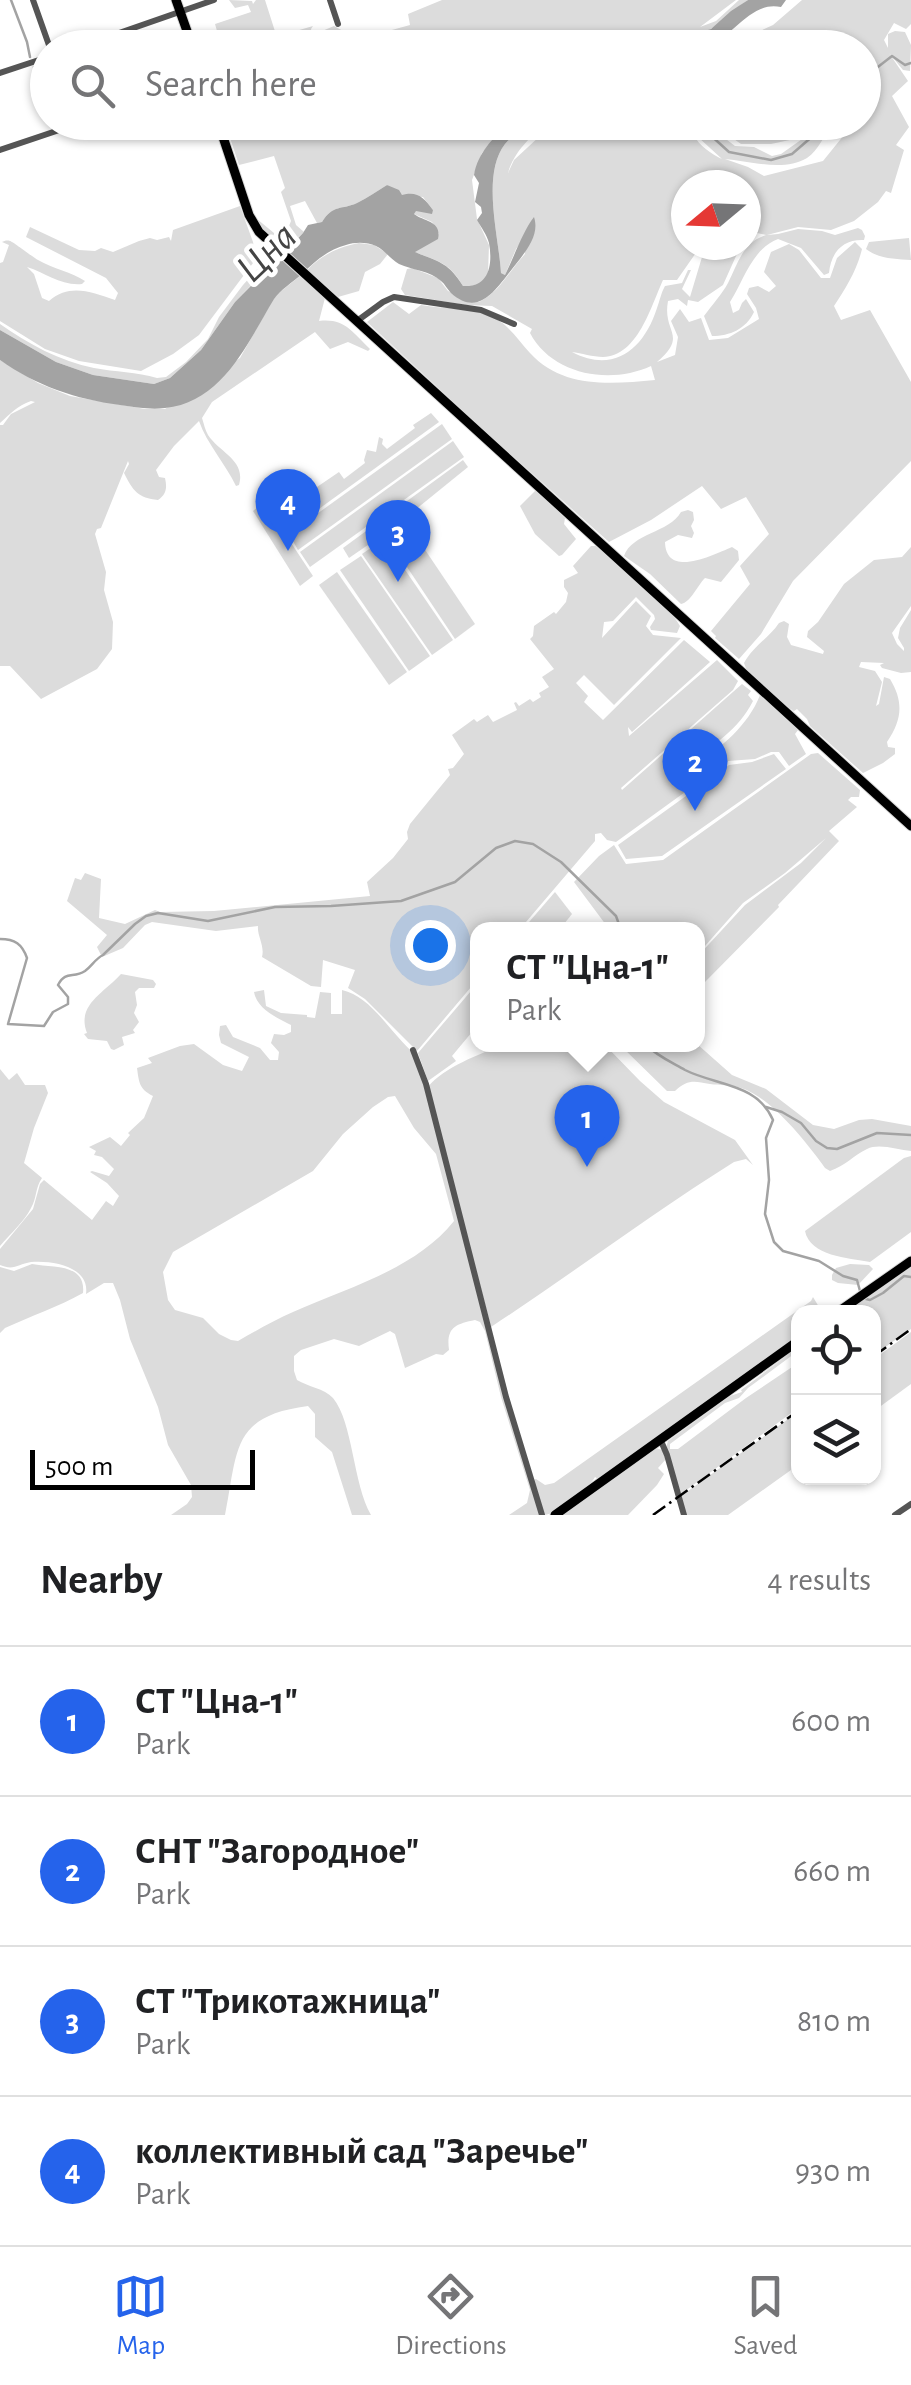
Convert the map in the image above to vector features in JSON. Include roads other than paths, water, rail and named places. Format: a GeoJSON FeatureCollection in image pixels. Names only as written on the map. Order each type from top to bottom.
{"type":"FeatureCollection","features":[{"type":"Feature","properties":{"kind":"main road"},"geometry":{"type":"LineString","coordinates":[[176,0],[186,30]]}},
{"type":"Feature","properties":{"kind":"main road"},"geometry":{"type":"LineString","coordinates":[[224,140],[253,224],[272,245],[911,826]]}},
{"type":"Feature","properties":{"kind":"main road"},"geometry":{"type":"LineString","coordinates":[[848,1305],[911,1260]]}},
{"type":"Feature","properties":{"kind":"main road"},"geometry":{"type":"LineString","coordinates":[[554,1515],[791,1346]]}},
{"type":"Feature","properties":{"kind":"street"},"geometry":{"type":"LineString","coordinates":[[33,0],[44,30]]}},
{"type":"Feature","properties":{"kind":"street"},"geometry":{"type":"LineString","coordinates":[[128,30],[214,0]]}},
{"type":"Feature","properties":{"kind":"street"},"geometry":{"type":"LineString","coordinates":[[330,0],[338,24]]}},
{"type":"Feature","properties":{"kind":"street"},"geometry":{"type":"LineString","coordinates":[[0,73],[30,63]]}},
{"type":"Feature","properties":{"kind":"street"},"geometry":{"type":"LineString","coordinates":[[0,150],[30,140]]}},
{"type":"Feature","properties":{"kind":"street"},"geometry":{"type":"LineString","coordinates":[[356,322],[389,298],[401,297],[482,310],[514,324]]}},
{"type":"Feature","properties":{"kind":"street"},"geometry":{"type":"LineString","coordinates":[[413,1050],[426,1084],[506,1396],[542,1515]]}},
{"type":"Feature","properties":{"kind":"street"},"geometry":{"type":"LineString","coordinates":[[660,1441],[684,1515]]}},
{"type":"Feature","properties":{"kind":"street"},"geometry":{"type":"LineString","coordinates":[[894,1515],[911,1504]]}},
{"type":"Feature","properties":{"kind":"waterway"},"geometry":{"type":"LineString","coordinates":[[11,0],[30,57]]}},
{"type":"Feature","properties":{"kind":"waterway"},"geometry":{"type":"LineString","coordinates":[[881,65],[892,56],[905,65],[911,63]]}},
{"type":"Feature","properties":{"kind":"waterway"},"geometry":{"type":"LineString","coordinates":[[716,140],[729,152],[771,160],[792,154],[808,140]]}},
{"type":"Feature","properties":{"kind":"waterway"},"geometry":{"type":"LineString","coordinates":[[0,939],[17,943],[27,958],[8,1024],[44,1026],[53,1012],[68,1004],[68,997],[58,985],[61,980],[85,971],[146,916],[158,913],[208,921],[275,907],[401,901],[455,882],[496,848],[515,841],[533,844],[561,862],[618,922]]}},
{"type":"Feature","properties":{"kind":"waterway"},"geometry":{"type":"LineString","coordinates":[[655,1052],[685,1070],[747,1092],[766,1108],[773,1120],[766,1138],[769,1180],[765,1214],[774,1242],[783,1251],[819,1261],[857,1280],[860,1291]]}},
{"type":"Feature","properties":{"kind":"waterway"},"geometry":{"type":"LineString","coordinates":[[766,1107],[801,1123],[827,1148],[837,1149],[877,1133],[911,1135]]}},
{"type":"Feature","properties":{"kind":"waterway"},"geometry":{"type":"LineString","coordinates":[[866,1299],[883,1293],[904,1276],[911,1277]]}},
{"type":"Feature","properties":{"kind":"railway"},"geometry":{"type":"LineString","coordinates":[[881,1351],[911,1329]]}},
{"type":"Feature","properties":{"kind":"railway"},"geometry":{"type":"LineString","coordinates":[[653,1515],[791,1416]]}},
{"type":"Feature","properties":{"kind":"place","name":"коллективный сад \"Заречье\""},"geometry":{"type":"Point","coordinates":[288,551]}},
{"type":"Feature","properties":{"kind":"place","name":"СТ \"Трикотажница\""},"geometry":{"type":"Point","coordinates":[398,582]}},
{"type":"Feature","properties":{"kind":"place","name":"СНТ \"Загородное\""},"geometry":{"type":"Point","coordinates":[695,811]}},
{"type":"Feature","properties":{"kind":"place","name":"СТ \"Цна-1\""},"geometry":{"type":"Point","coordinates":[587,1167]}},
{"type":"Feature","properties":{"kind":"water label","name":"Цна"},"geometry":{"type":"Point","coordinates":[265,251]}}]}
